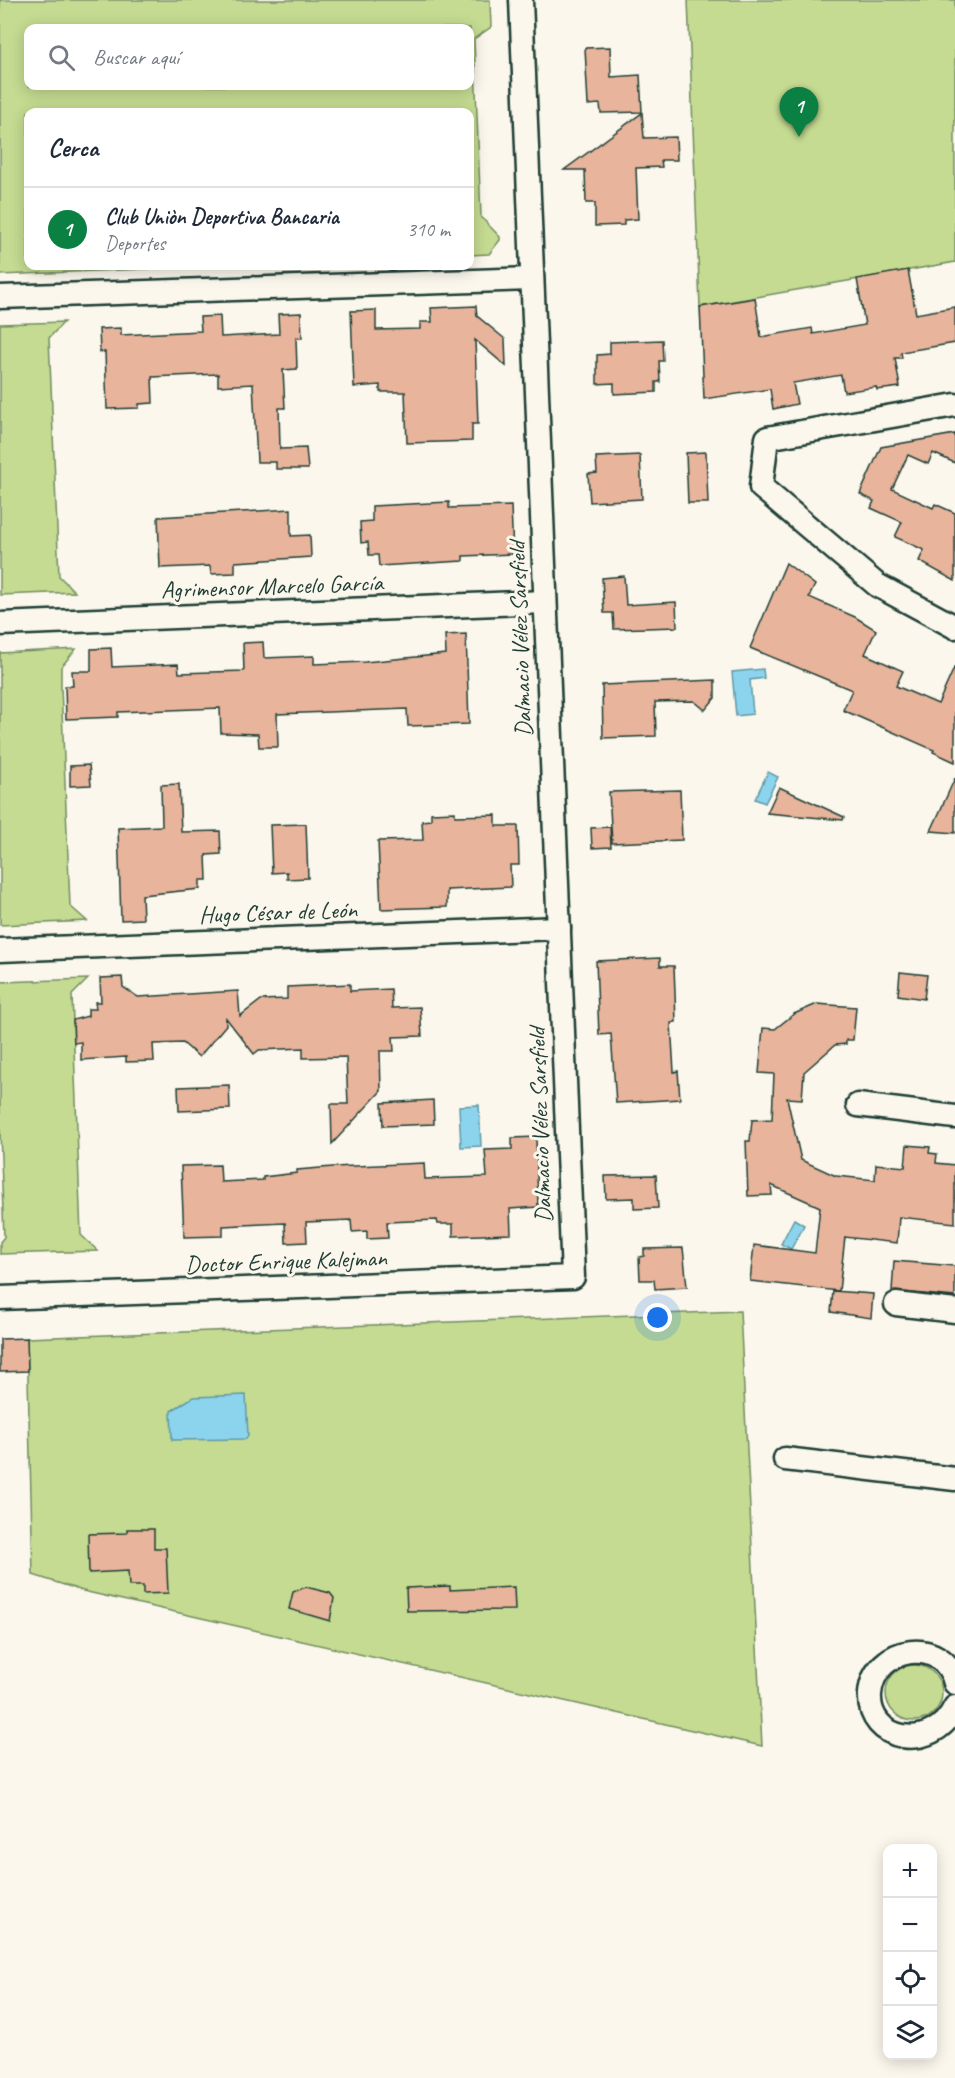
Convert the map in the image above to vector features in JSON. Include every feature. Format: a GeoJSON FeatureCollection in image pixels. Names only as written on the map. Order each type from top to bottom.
{"type":"FeatureCollection","features":[{"type":"Feature","properties":{"kind":"street","name":"Dalmacio Vélez Sarsfield"},"geometry":{"type":"LineString","coordinates":[[521,0],[573,1277]]}},
{"type":"Feature","properties":{"kind":"street"},"geometry":{"type":"LineString","coordinates":[[0,297],[532,279]]}},
{"type":"Feature","properties":{"kind":"street"},"geometry":{"type":"LineString","coordinates":[[955,405],[766,438],[761,487],[877,585],[955,627]]}},
{"type":"Feature","properties":{"kind":"street","name":"Agrimensor Marcelo García"},"geometry":{"type":"LineString","coordinates":[[0,624],[545,602]]}},
{"type":"Feature","properties":{"kind":"street","name":"Hugo César de León"},"geometry":{"type":"LineString","coordinates":[[0,950],[559,928]]}},
{"type":"Feature","properties":{"kind":"street"},"geometry":{"type":"LineString","coordinates":[[858,1105],[955,1117]]}},
{"type":"Feature","properties":{"kind":"street","name":"Doctor Enrique Kalejman"},"geometry":{"type":"LineString","coordinates":[[0,1298],[573,1277]]}},
{"type":"Feature","properties":{"kind":"street"},"geometry":{"type":"LineString","coordinates":[[896,1304],[955,1311]]}},
{"type":"Feature","properties":{"kind":"street"},"geometry":{"type":"LineString","coordinates":[[785,1459],[955,1479]]}},
{"type":"Feature","properties":{"kind":"street"},"geometry":{"type":"LineString","coordinates":[[953,1712],[941,1728],[929,1735],[916,1738],[902,1736],[880,1722],[873,1710],[870,1697],[877,1671],[898,1654],[911,1651],[937,1658],[955,1681]]}},
{"type":"Feature","properties":{"kind":"green space"},"geometry":{"type":"Polygon","coordinates":[[[0,0],[490,0],[491,27],[474,39],[481,217],[500,237],[489,254],[474,255],[474,108],[24,108],[24,270],[122,270],[0,275],[0,0]]]}},
{"type":"Feature","properties":{"kind":"green space"},"geometry":{"type":"Polygon","coordinates":[[[688,0],[955,0],[955,262],[700,307],[688,0]]]}},
{"type":"Feature","properties":{"kind":"green space"},"geometry":{"type":"Polygon","coordinates":[[[64,322],[49,338],[59,576],[75,592],[0,595],[0,324],[64,322]]]}},
{"type":"Feature","properties":{"kind":"green space"},"geometry":{"type":"Polygon","coordinates":[[[76,649],[61,667],[61,686],[70,906],[87,921],[0,925],[0,653],[76,649]]]}},
{"type":"Feature","properties":{"kind":"green space"},"geometry":{"type":"Polygon","coordinates":[[[88,979],[72,995],[81,1235],[98,1251],[0,1254],[0,1242],[4,1237],[0,1132],[0,982],[88,979]]]}},
{"type":"Feature","properties":{"kind":"green space"},"geometry":{"type":"Polygon","coordinates":[[[740,1311],[762,1746],[83,1591],[33,1575],[27,1338],[740,1311]]]}},
{"type":"Feature","properties":{"kind":"green space"},"geometry":{"type":"Polygon","coordinates":[[[909,1665],[919,1665],[934,1673],[940,1682],[942,1693],[940,1704],[934,1713],[919,1721],[909,1721],[898,1716],[891,1709],[886,1698],[886,1688],[891,1677],[898,1670],[909,1665]]]}},
{"type":"Feature","properties":{"kind":"water"},"geometry":{"type":"Polygon","coordinates":[[[763,669],[764,678],[750,680],[753,714],[736,716],[732,672],[763,669]]]}},
{"type":"Feature","properties":{"kind":"water"},"geometry":{"type":"Polygon","coordinates":[[[768,772],[778,777],[765,803],[755,799],[768,772]]]}},
{"type":"Feature","properties":{"kind":"water"},"geometry":{"type":"Polygon","coordinates":[[[479,1105],[481,1146],[461,1147],[459,1106],[479,1105]]]}},
{"type":"Feature","properties":{"kind":"water"},"geometry":{"type":"Polygon","coordinates":[[[794,1219],[804,1225],[791,1249],[781,1244],[794,1219]]]}},
{"type":"Feature","properties":{"kind":"water"},"geometry":{"type":"Polygon","coordinates":[[[246,1395],[248,1436],[245,1439],[172,1440],[171,1411],[193,1397],[246,1395]]]}},
{"type":"Feature","properties":{"kind":"building"},"geometry":{"type":"Polygon","coordinates":[[[610,47],[611,77],[640,75],[642,112],[601,113],[600,104],[588,105],[585,48],[610,47]]]}},
{"type":"Feature","properties":{"kind":"building"},"geometry":{"type":"Polygon","coordinates":[[[642,113],[644,138],[676,137],[677,160],[661,160],[662,167],[636,168],[638,219],[624,220],[624,225],[595,226],[595,203],[586,203],[585,170],[564,170],[642,113]]]}},
{"type":"Feature","properties":{"kind":"building"},"geometry":{"type":"Polygon","coordinates":[[[908,270],[916,314],[955,307],[955,343],[901,352],[902,358],[895,358],[900,387],[877,390],[876,387],[844,392],[841,375],[793,383],[797,404],[773,409],[770,389],[704,399],[700,307],[755,298],[761,337],[812,328],[813,334],[865,325],[857,279],[908,270]]]}},
{"type":"Feature","properties":{"kind":"building"},"geometry":{"type":"Polygon","coordinates":[[[476,306],[477,316],[505,339],[506,366],[475,340],[478,424],[472,424],[472,441],[407,443],[405,392],[380,392],[380,385],[354,387],[351,311],[376,310],[376,330],[420,329],[420,322],[432,322],[431,308],[476,306]]]}},
{"type":"Feature","properties":{"kind":"building"},"geometry":{"type":"Polygon","coordinates":[[[301,313],[302,338],[296,338],[297,369],[283,370],[285,408],[279,408],[280,449],[306,448],[308,469],[276,469],[276,462],[257,462],[253,384],[218,386],[218,374],[152,377],[153,403],[139,404],[139,408],[107,409],[105,352],[100,352],[99,329],[121,328],[121,335],[201,331],[200,317],[220,316],[221,337],[279,334],[278,314],[301,313]]]}},
{"type":"Feature","properties":{"kind":"building"},"geometry":{"type":"Polygon","coordinates":[[[662,340],[663,361],[659,361],[660,382],[656,382],[656,392],[614,394],[614,383],[597,384],[597,355],[610,354],[610,342],[662,340]]]}},
{"type":"Feature","properties":{"kind":"building"},"geometry":{"type":"Polygon","coordinates":[[[955,434],[955,463],[933,453],[928,464],[908,455],[892,489],[933,508],[935,504],[955,513],[955,581],[919,561],[924,550],[895,537],[902,522],[871,508],[874,501],[860,494],[881,447],[955,434]]]}},
{"type":"Feature","properties":{"kind":"building"},"geometry":{"type":"Polygon","coordinates":[[[706,452],[708,503],[688,503],[686,453],[706,452]]]}},
{"type":"Feature","properties":{"kind":"building"},"geometry":{"type":"Polygon","coordinates":[[[640,455],[642,499],[590,502],[588,474],[597,473],[596,457],[640,455]]]}},
{"type":"Feature","properties":{"kind":"building"},"geometry":{"type":"Polygon","coordinates":[[[449,502],[449,508],[511,506],[513,554],[463,556],[463,561],[379,566],[378,555],[369,555],[368,542],[361,543],[360,522],[372,521],[372,506],[449,502]]]}},
{"type":"Feature","properties":{"kind":"building"},"geometry":{"type":"Polygon","coordinates":[[[291,509],[291,536],[310,535],[311,557],[235,562],[235,573],[211,574],[210,566],[160,568],[158,517],[291,509]]]}},
{"type":"Feature","properties":{"kind":"building"},"geometry":{"type":"Polygon","coordinates":[[[786,563],[815,585],[809,597],[855,617],[876,630],[865,654],[903,671],[896,686],[938,704],[955,666],[955,762],[933,752],[934,750],[843,710],[852,690],[750,648],[786,563]]]}},
{"type":"Feature","properties":{"kind":"building"},"geometry":{"type":"Polygon","coordinates":[[[624,576],[626,605],[676,602],[677,627],[614,629],[613,613],[604,613],[602,578],[624,576]]]}},
{"type":"Feature","properties":{"kind":"building"},"geometry":{"type":"Polygon","coordinates":[[[466,634],[469,724],[408,726],[407,709],[277,714],[278,747],[259,747],[258,734],[221,733],[220,708],[118,712],[118,717],[66,719],[65,686],[73,686],[72,671],[91,671],[91,649],[111,648],[112,667],[178,664],[179,673],[244,671],[243,643],[263,642],[264,658],[314,656],[314,664],[365,662],[446,654],[445,635],[466,634]]]}},
{"type":"Feature","properties":{"kind":"building"},"geometry":{"type":"Polygon","coordinates":[[[715,680],[715,698],[705,710],[694,701],[655,702],[656,736],[603,738],[602,685],[715,680]]]}},
{"type":"Feature","properties":{"kind":"building"},"geometry":{"type":"Polygon","coordinates":[[[89,765],[91,785],[70,786],[70,766],[89,765]]]}},
{"type":"Feature","properties":{"kind":"building"},"geometry":{"type":"Polygon","coordinates":[[[955,778],[955,833],[931,831],[955,778]]]}},
{"type":"Feature","properties":{"kind":"building"},"geometry":{"type":"Polygon","coordinates":[[[179,784],[181,832],[220,831],[221,854],[206,855],[207,880],[200,880],[200,889],[142,895],[143,919],[121,920],[118,828],[162,826],[161,785],[179,784]]]}},
{"type":"Feature","properties":{"kind":"building"},"geometry":{"type":"Polygon","coordinates":[[[779,787],[844,817],[843,820],[767,813],[779,787]]]}},
{"type":"Feature","properties":{"kind":"building"},"geometry":{"type":"Polygon","coordinates":[[[680,790],[682,840],[612,843],[609,792],[680,790]]]}},
{"type":"Feature","properties":{"kind":"building"},"geometry":{"type":"Polygon","coordinates":[[[455,812],[455,816],[496,815],[496,826],[518,826],[519,865],[510,865],[511,887],[447,890],[447,907],[381,909],[378,841],[423,840],[422,821],[431,820],[431,813],[455,812]]]}},
{"type":"Feature","properties":{"kind":"building"},"geometry":{"type":"Polygon","coordinates":[[[306,824],[308,878],[287,879],[287,872],[272,873],[270,825],[306,824]]]}},
{"type":"Feature","properties":{"kind":"building"},"geometry":{"type":"Polygon","coordinates":[[[610,827],[611,847],[592,848],[591,828],[610,827]]]}},
{"type":"Feature","properties":{"kind":"building"},"geometry":{"type":"Polygon","coordinates":[[[660,958],[660,966],[674,966],[676,1022],[671,1023],[674,1072],[678,1071],[680,1099],[616,1103],[611,1034],[599,1035],[596,961],[660,958]]]}},
{"type":"Feature","properties":{"kind":"building"},"geometry":{"type":"Polygon","coordinates":[[[900,972],[927,975],[924,999],[898,995],[900,972]]]}},
{"type":"Feature","properties":{"kind":"building"},"geometry":{"type":"Polygon","coordinates":[[[122,977],[123,987],[138,997],[238,991],[240,1016],[261,1000],[287,999],[287,987],[350,984],[350,991],[391,989],[392,1008],[420,1007],[422,1036],[393,1037],[394,1051],[380,1051],[381,1091],[332,1144],[331,1104],[348,1104],[346,1057],[303,1058],[303,1048],[259,1050],[254,1054],[226,1018],[226,1025],[199,1057],[183,1043],[153,1044],[154,1061],[126,1062],[126,1057],[81,1060],[81,1042],[74,1043],[73,1020],[88,1016],[88,1009],[96,1009],[95,1002],[101,1002],[100,978],[122,977]]]}},
{"type":"Feature","properties":{"kind":"building"},"geometry":{"type":"Polygon","coordinates":[[[817,1004],[856,1007],[853,1040],[846,1040],[846,1044],[835,1045],[804,1072],[802,1099],[787,1098],[801,1160],[836,1176],[875,1180],[876,1164],[905,1167],[907,1145],[930,1147],[929,1153],[937,1154],[936,1163],[955,1165],[955,1223],[899,1217],[897,1243],[845,1237],[839,1291],[750,1281],[754,1245],[815,1253],[820,1207],[771,1185],[772,1195],[748,1196],[746,1141],[750,1141],[752,1120],[772,1119],[774,1074],[759,1073],[763,1028],[775,1029],[794,1014],[817,1004]]]}},
{"type":"Feature","properties":{"kind":"building"},"geometry":{"type":"Polygon","coordinates":[[[229,1085],[230,1109],[179,1111],[178,1087],[229,1085]]]}},
{"type":"Feature","properties":{"kind":"building"},"geometry":{"type":"Polygon","coordinates":[[[433,1100],[434,1124],[383,1126],[382,1103],[433,1100]]]}},
{"type":"Feature","properties":{"kind":"building"},"geometry":{"type":"Polygon","coordinates":[[[536,1137],[538,1207],[510,1209],[511,1234],[453,1236],[453,1224],[438,1224],[437,1220],[387,1222],[388,1238],[367,1239],[367,1231],[352,1232],[351,1220],[306,1222],[307,1242],[286,1243],[285,1223],[223,1226],[223,1236],[184,1237],[181,1166],[220,1165],[221,1182],[263,1180],[263,1177],[297,1173],[297,1170],[424,1163],[425,1179],[487,1177],[485,1150],[512,1149],[512,1138],[536,1137]]]}},
{"type":"Feature","properties":{"kind":"building"},"geometry":{"type":"Polygon","coordinates":[[[656,1175],[658,1208],[634,1209],[634,1198],[606,1199],[605,1176],[656,1175]]]}},
{"type":"Feature","properties":{"kind":"building"},"geometry":{"type":"Polygon","coordinates":[[[683,1248],[687,1287],[655,1289],[654,1280],[640,1280],[639,1257],[644,1256],[644,1249],[683,1248]]]}},
{"type":"Feature","properties":{"kind":"building"},"geometry":{"type":"Polygon","coordinates":[[[894,1261],[955,1266],[955,1297],[892,1291],[894,1261]]]}},
{"type":"Feature","properties":{"kind":"building"},"geometry":{"type":"Polygon","coordinates":[[[833,1291],[873,1294],[871,1318],[831,1312],[833,1291]]]}},
{"type":"Feature","properties":{"kind":"building"},"geometry":{"type":"Polygon","coordinates":[[[27,1338],[28,1371],[0,1372],[0,1339],[27,1338]]]}},
{"type":"Feature","properties":{"kind":"building"},"geometry":{"type":"Polygon","coordinates":[[[127,1529],[154,1529],[154,1548],[166,1548],[168,1593],[143,1594],[143,1586],[129,1586],[128,1571],[89,1573],[88,1534],[127,1533],[127,1529]]]}},
{"type":"Feature","properties":{"kind":"building"},"geometry":{"type":"Polygon","coordinates":[[[450,1586],[450,1590],[514,1587],[515,1610],[407,1611],[406,1588],[450,1586]]]}},
{"type":"Feature","properties":{"kind":"building"},"geometry":{"type":"Polygon","coordinates":[[[306,1587],[330,1593],[334,1598],[330,1621],[289,1609],[293,1592],[306,1587]]]}},
{"type":"Feature","properties":{"kind":"place","name":"Club Uniòn Deportiva Bancaria"},"geometry":{"type":"Point","coordinates":[799,137]}}]}
